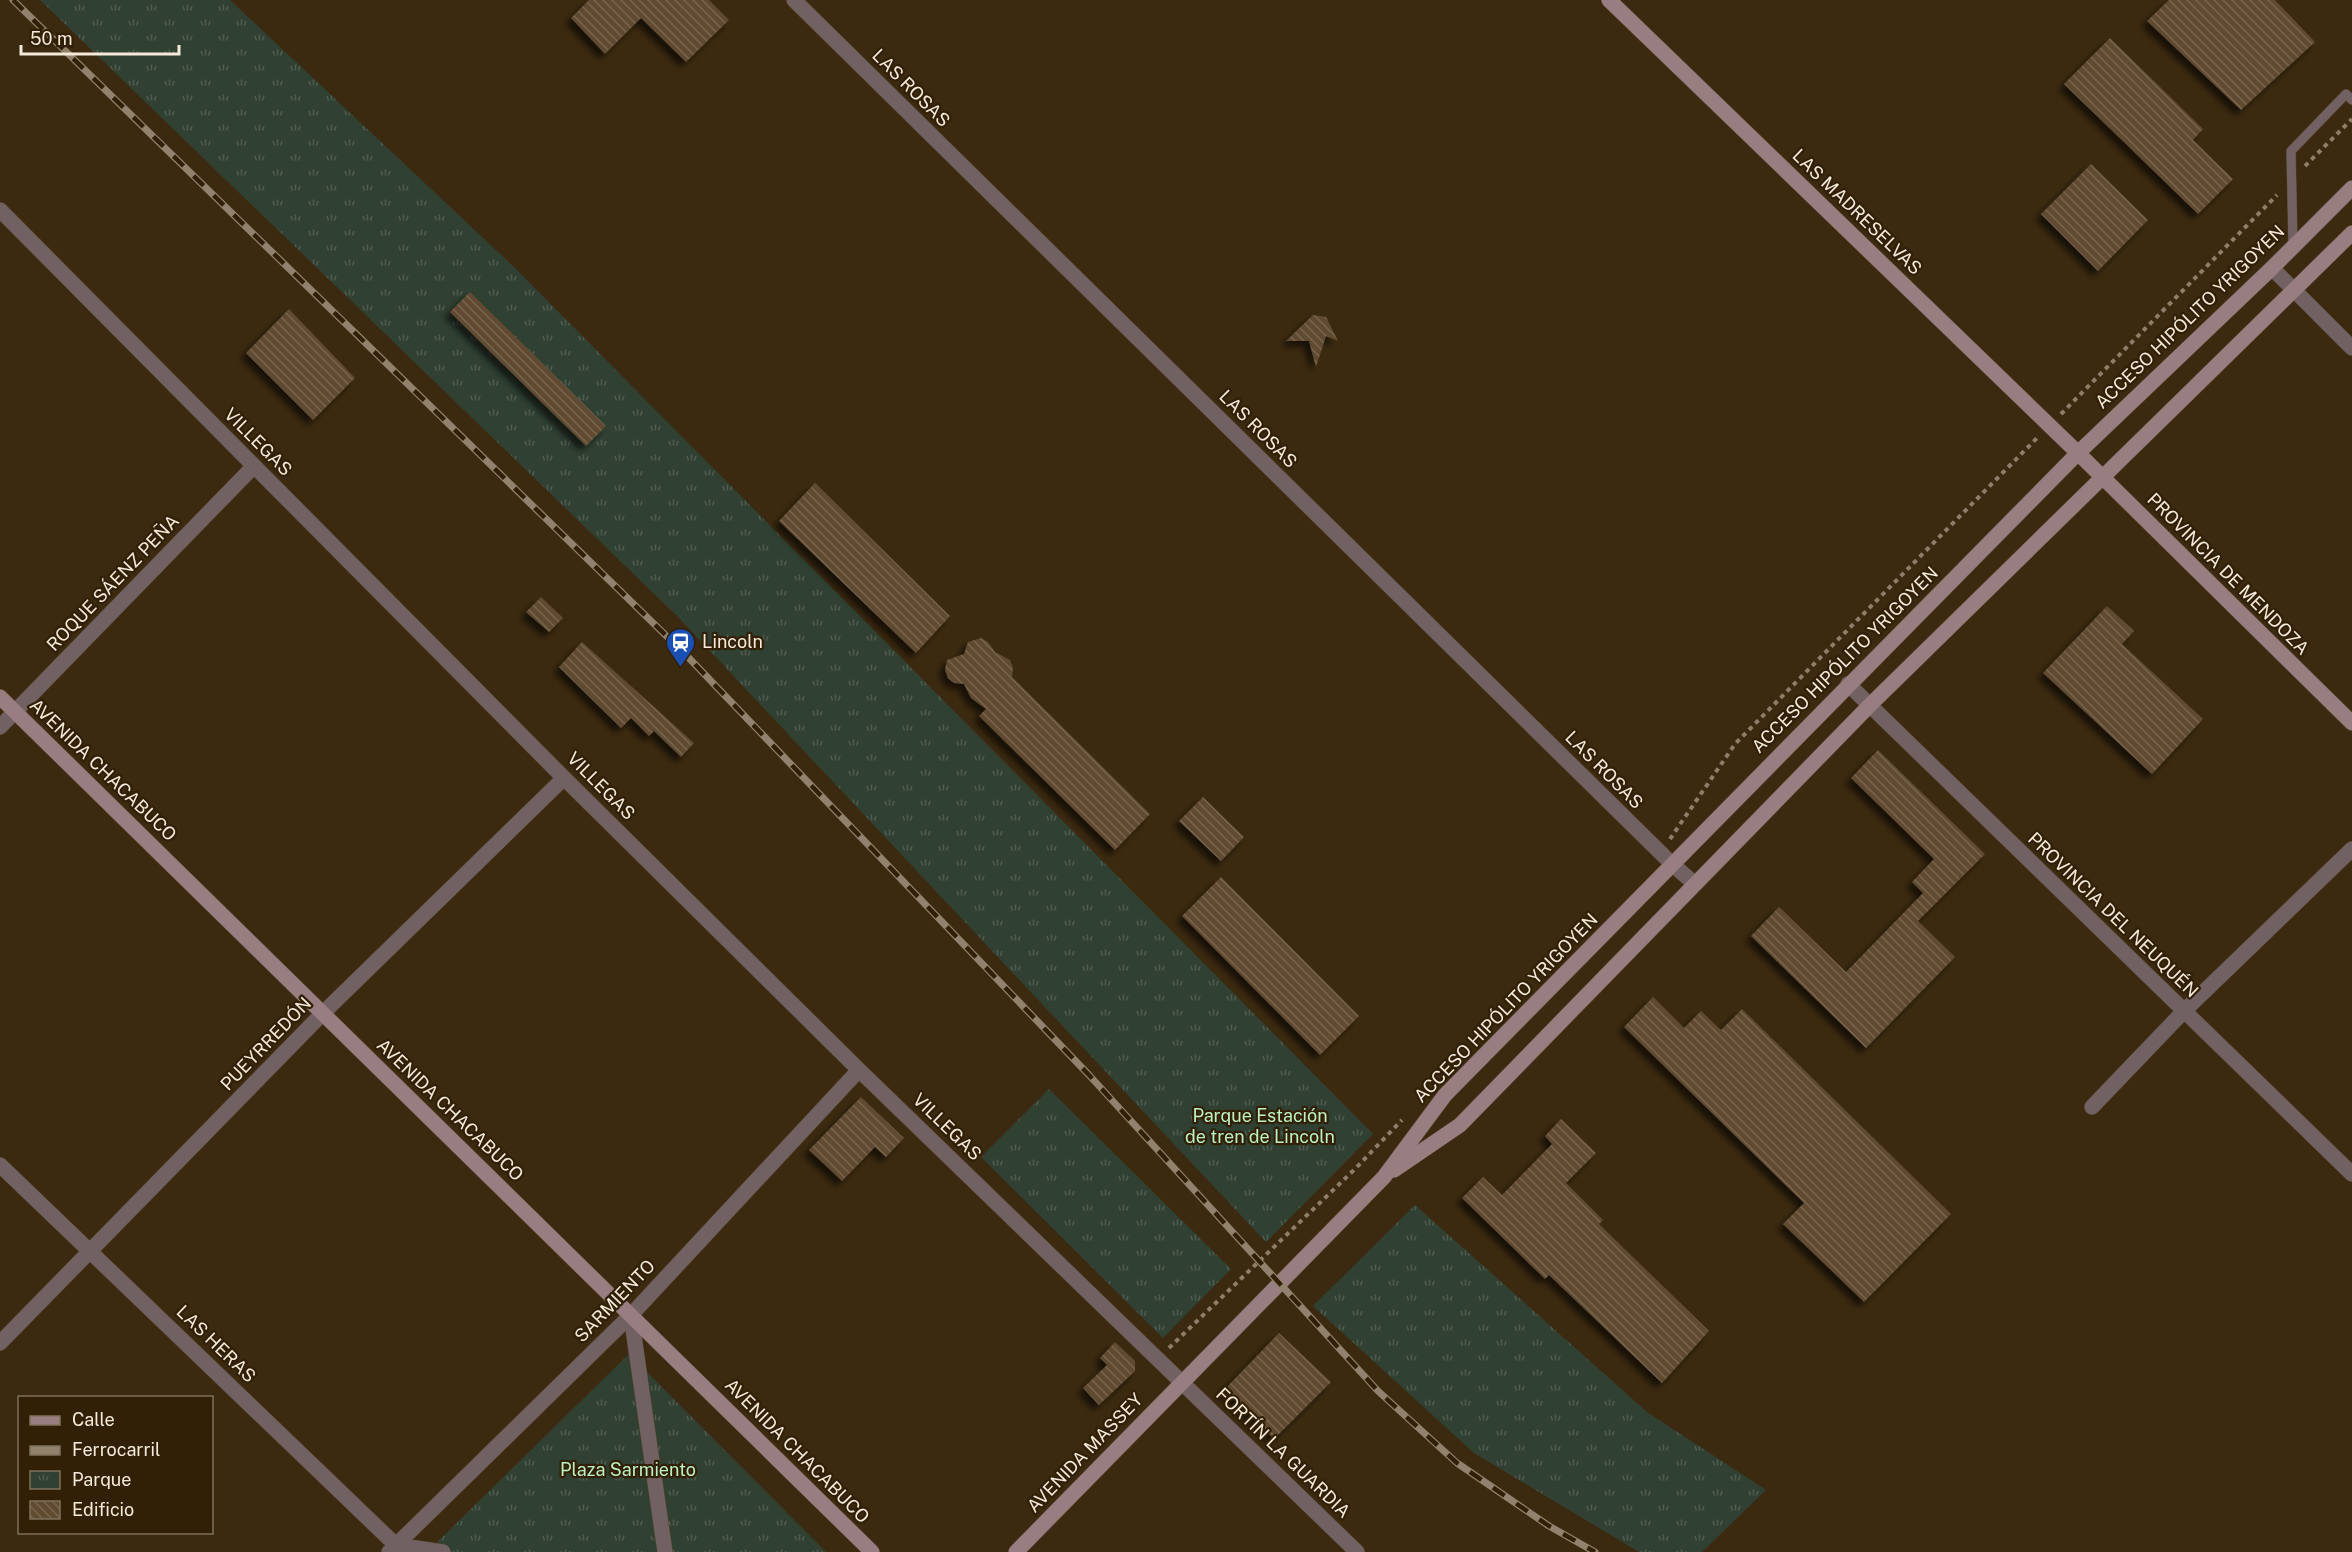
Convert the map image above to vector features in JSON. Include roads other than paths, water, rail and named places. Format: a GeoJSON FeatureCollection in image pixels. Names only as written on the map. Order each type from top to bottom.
{"type":"FeatureCollection","features":[{"type":"Feature","properties":{"kind":"main road","name":"LAS MADRESELVAS"},"geometry":{"type":"LineString","coordinates":[[1609,0],[2078,453]]}},
{"type":"Feature","properties":{"kind":"main road","name":"ACCESO HIPÓLITO YRIGOYEN"},"geometry":{"type":"LineString","coordinates":[[1183,1382],[1384,1177],[1444,1095],[2078,453],[2272,268],[2352,188]]}},
{"type":"Feature","properties":{"kind":"main road","name":"ACCESO HIPÓLITO YRIGOYEN"},"geometry":{"type":"LineString","coordinates":[[1384,1177],[1460,1125],[1870,705],[2348,240]]}},
{"type":"Feature","properties":{"kind":"main road","name":"PROVINCIA DE MENDOZA"},"geometry":{"type":"LineString","coordinates":[[2078,453],[2352,723]]}},
{"type":"Feature","properties":{"kind":"main road","name":"AVENIDA CHACABUCO"},"geometry":{"type":"LineString","coordinates":[[0,697],[872,1552]]}},
{"type":"Feature","properties":{"kind":"main road","name":"AVENIDA MASSEY"},"geometry":{"type":"LineString","coordinates":[[1016,1552],[1183,1382]]}},
{"type":"Feature","properties":{"kind":"street","name":"LAS ROSAS"},"geometry":{"type":"LineString","coordinates":[[794,0],[1660,853],[1695,884]]}},
{"type":"Feature","properties":{"kind":"street","name":"VILLEGAS"},"geometry":{"type":"LineString","coordinates":[[0,210],[564,778],[859,1070],[1183,1382]]}},
{"type":"Feature","properties":{"kind":"street"},"geometry":{"type":"LineString","coordinates":[[2272,268],[2352,348]]}},
{"type":"Feature","properties":{"kind":"street","name":"ROQUE SÁENZ PEÑA"},"geometry":{"type":"LineString","coordinates":[[0,727],[254,466]]}},
{"type":"Feature","properties":{"kind":"street","name":"PROVINCIA DEL NEUQUÉN"},"geometry":{"type":"LineString","coordinates":[[1848,684],[2352,1174]]}},
{"type":"Feature","properties":{"kind":"street","name":"PUEYRREDÓN"},"geometry":{"type":"LineString","coordinates":[[0,1343],[323,1013],[564,778]]}},
{"type":"Feature","properties":{"kind":"street"},"geometry":{"type":"LineString","coordinates":[[2092,1107],[2184,1011],[2352,849]]}},
{"type":"Feature","properties":{"kind":"street","name":"SARMIENTO"},"geometry":{"type":"LineString","coordinates":[[396,1550],[631,1315],[859,1070]]}},
{"type":"Feature","properties":{"kind":"street","name":"LAS HERAS"},"geometry":{"type":"LineString","coordinates":[[0,1165],[396,1550]]}},
{"type":"Feature","properties":{"kind":"street"},"geometry":{"type":"LineString","coordinates":[[631,1315],[665,1552]]}},
{"type":"Feature","properties":{"kind":"street","name":"FORTÍN LA GUARDIA"},"geometry":{"type":"LineString","coordinates":[[1183,1382],[1357,1552]]}},
{"type":"Feature","properties":{"kind":"street"},"geometry":{"type":"LineString","coordinates":[[396,1550],[443,1552]]}},
{"type":"Feature","properties":{"kind":"lane"},"geometry":{"type":"LineString","coordinates":[[2293,245],[2291,151],[2346,94],[2352,100]]}},
{"type":"Feature","properties":{"kind":"railway"},"geometry":{"type":"LineString","coordinates":[[13,0],[687,656],[1089,1075],[1378,1391],[1457,1463],[1549,1526],[1595,1552]]}},
{"type":"Feature","properties":{"kind":"place","name":"Lincoln"},"geometry":{"type":"Point","coordinates":[681,668]}},
{"type":"Feature","properties":{"kind":"park label","name":"Parque Estación de tren de Lincoln"},"geometry":{"type":"Point","coordinates":[1260,1126]}},
{"type":"Feature","properties":{"kind":"park label","name":"Plaza Sarmiento"},"geometry":{"type":"Point","coordinates":[628,1470]}}]}
